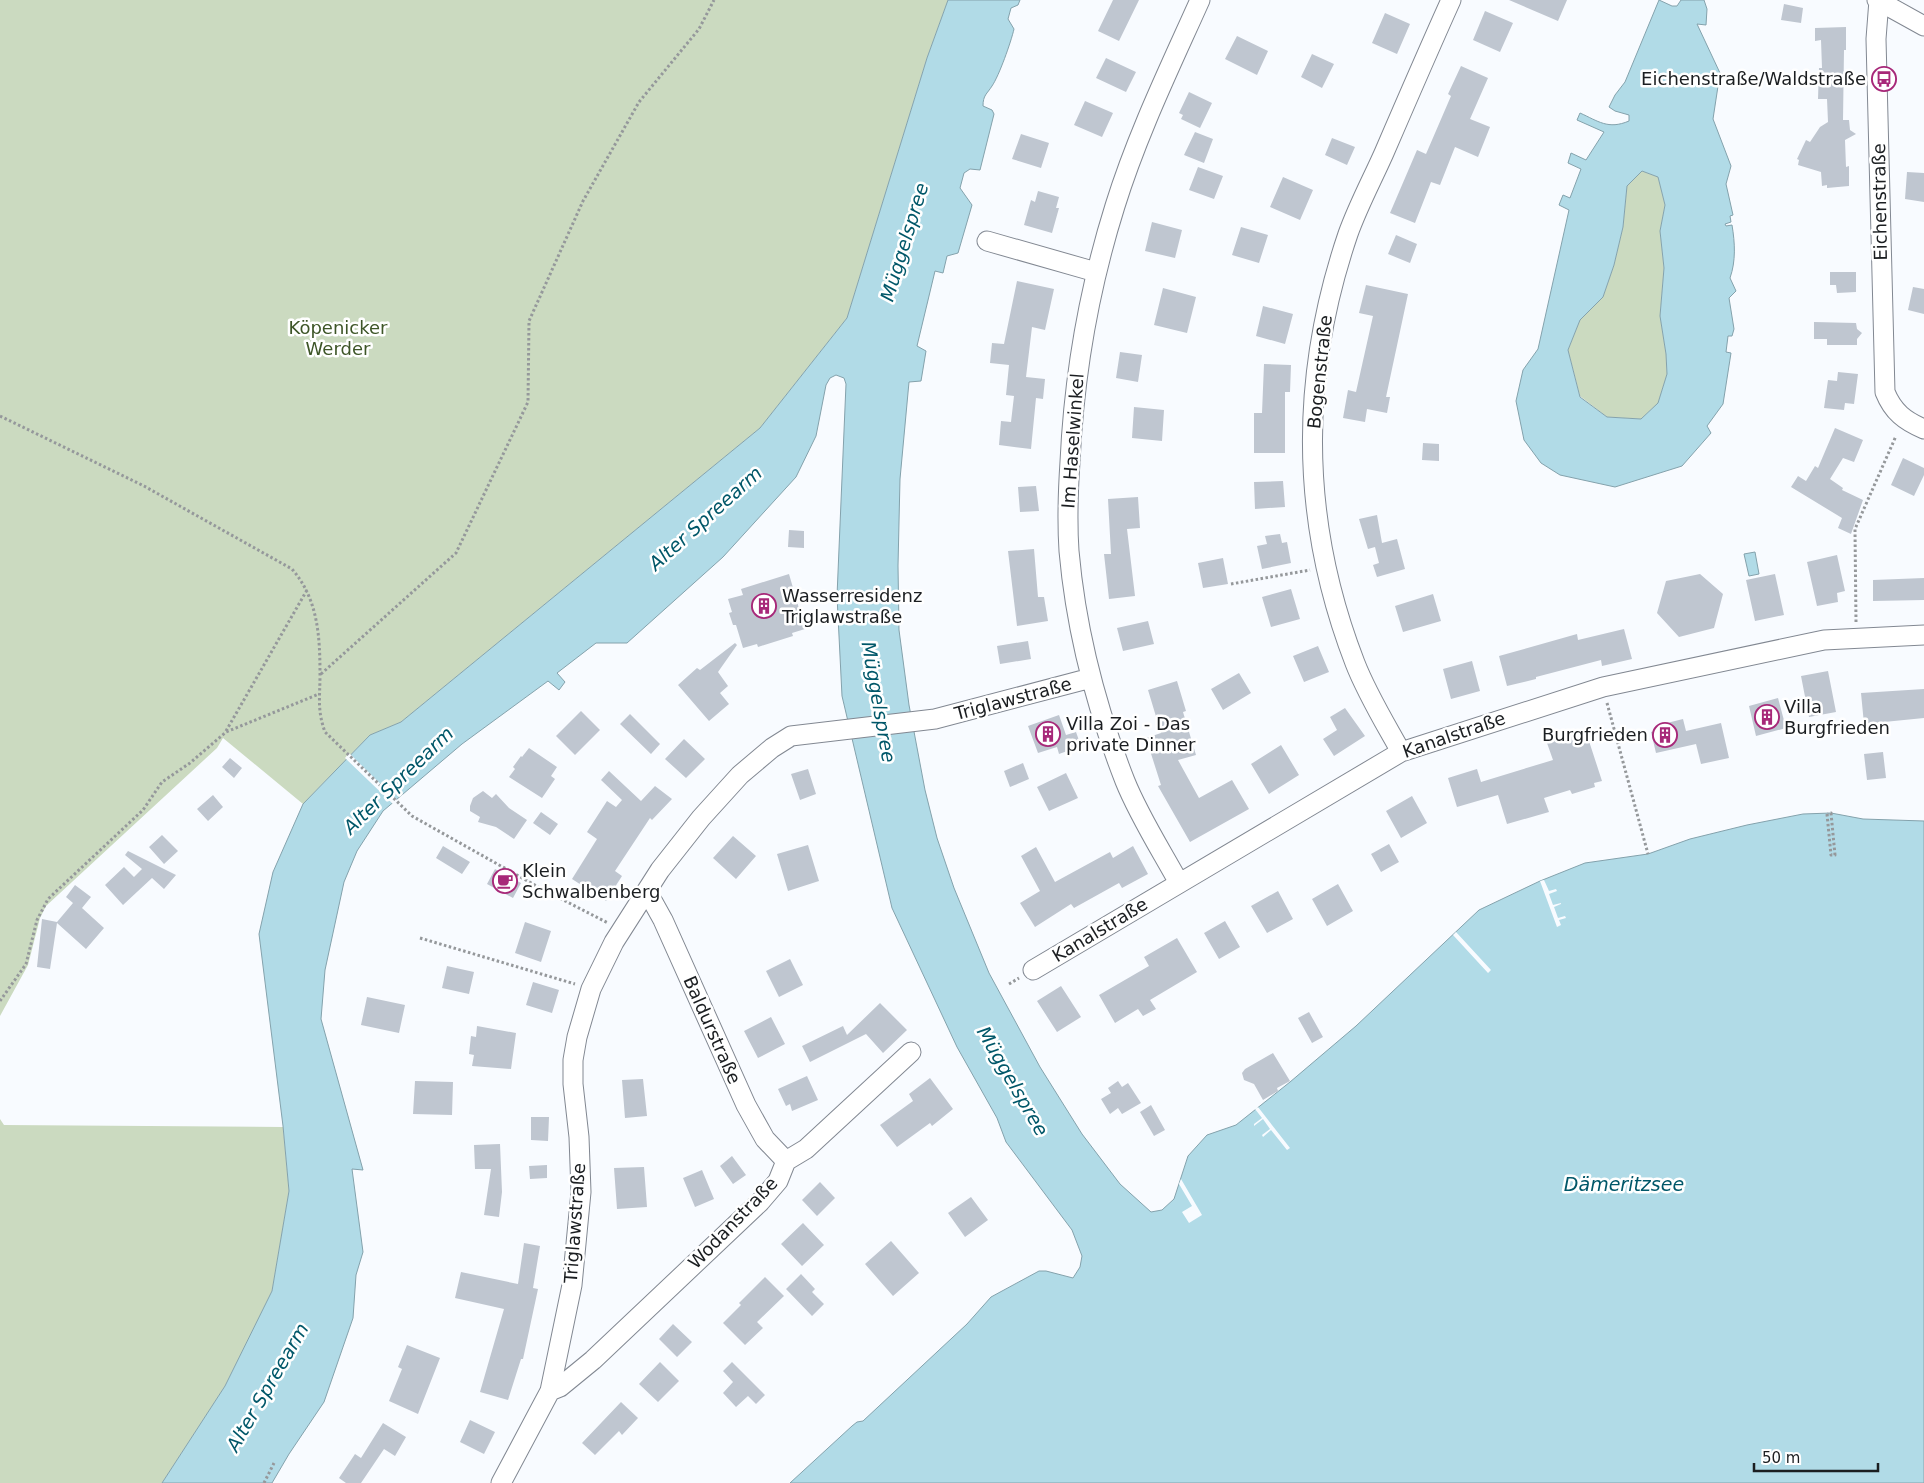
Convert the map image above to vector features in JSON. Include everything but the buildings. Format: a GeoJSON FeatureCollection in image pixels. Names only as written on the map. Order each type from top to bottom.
{"type":"FeatureCollection","features":[{"type":"Feature","properties":{"kind":"street","name":"Im Haselwinkel"},"geometry":{"type":"LineString","coordinates":[[1179,883],[1125,782],[1104,724],[1091,678],[1073,582],[1069,550],[1068,501],[1071,428],[1080,353],[1096,272],[1115,205],[1139,139],[1200,0]]}},
{"type":"Feature","properties":{"kind":"street","name":"Bogenstraße"},"geometry":{"type":"LineString","coordinates":[[1401,752],[1356,665],[1330,586],[1316,509],[1313,451],[1314,400],[1323,323],[1333,282],[1349,232],[1451,0]]}},
{"type":"Feature","properties":{"kind":"street"},"geometry":{"type":"LineString","coordinates":[[1879,0],[1924,26]]}},
{"type":"Feature","properties":{"kind":"street","name":"Eichenstraße"},"geometry":{"type":"LineString","coordinates":[[1879,0],[1876,38],[1885,392],[1890,404],[1904,420],[1924,429]]}},
{"type":"Feature","properties":{"kind":"street"},"geometry":{"type":"LineString","coordinates":[[987,241],[1096,272]]}},
{"type":"Feature","properties":{"kind":"street","name":"Kanalstraße"},"geometry":{"type":"LineString","coordinates":[[1033,970],[1401,752],[1603,688],[1824,640],[1924,635]]}},
{"type":"Feature","properties":{"kind":"street","name":"Triglawstraße"},"geometry":{"type":"LineString","coordinates":[[501,1483],[550,1391],[572,1285],[581,1192],[580,1161],[572,1084],[573,1060],[577,1037],[591,989],[614,942],[660,870],[701,818],[740,775],[772,748],[791,736],[935,719],[1091,678]]}},
{"type":"Feature","properties":{"kind":"street","name":"Baldurstraße"},"geometry":{"type":"LineString","coordinates":[[644,895],[653,902],[663,920],[746,1105],[765,1139],[786,1161]]}},
{"type":"Feature","properties":{"kind":"street","name":"Wodanstraße"},"geometry":{"type":"LineString","coordinates":[[550,1391],[560,1387],[594,1360],[778,1181],[786,1161],[813,1143],[911,1052]]}},
{"type":"Feature","properties":{"kind":"path"},"geometry":{"type":"LineString","coordinates":[[320,674],[456,554],[528,402],[529,321],[579,209],[639,102],[699,29],[714,0]]}},
{"type":"Feature","properties":{"kind":"path"},"geometry":{"type":"LineString","coordinates":[[0,416],[144,486],[292,569],[306,590],[314,608],[319,628],[319,716],[325,732],[412,816],[493,864],[622,930]]}},
{"type":"Feature","properties":{"kind":"path"},"geometry":{"type":"LineString","coordinates":[[1856,638],[1856,529],[1896,436]]}},
{"type":"Feature","properties":{"kind":"path"},"geometry":{"type":"LineString","coordinates":[[1230,584],[1326,567]]}},
{"type":"Feature","properties":{"kind":"path"},"geometry":{"type":"LineString","coordinates":[[0,1001],[26,964],[37,920],[48,899],[143,810],[162,782],[190,764],[226,732],[306,590]]}},
{"type":"Feature","properties":{"kind":"path"},"geometry":{"type":"LineString","coordinates":[[1603,688],[1648,854]]}},
{"type":"Feature","properties":{"kind":"path"},"geometry":{"type":"LineString","coordinates":[[226,732],[320,694]]}},
{"type":"Feature","properties":{"kind":"path"},"geometry":{"type":"LineString","coordinates":[[1831,813],[1835,855],[1831,855],[1828,814],[1831,813]]}},
{"type":"Feature","properties":{"kind":"path"},"geometry":{"type":"LineString","coordinates":[[420,938],[591,989]]}},
{"type":"Feature","properties":{"kind":"path"},"geometry":{"type":"LineString","coordinates":[[264,1483],[274,1463]]}},
{"type":"Feature","properties":{"kind":"green space","name":"Köpenicker Werder"},"geometry":{"type":"Polygon","coordinates":[[[0,0],[948,0],[927,58],[847,318],[760,428],[401,722],[370,735],[303,804],[223,738],[217,748],[46,906],[40,918],[28,965],[0,1016],[0,0]]]}},
{"type":"Feature","properties":{"kind":"green space"},"geometry":{"type":"Polygon","coordinates":[[[1642,171],[1658,177],[1665,205],[1660,231],[1664,268],[1660,316],[1667,374],[1658,403],[1641,419],[1607,417],[1580,396],[1568,350],[1580,320],[1603,297],[1614,265],[1623,227],[1627,186],[1642,171]]]}},
{"type":"Feature","properties":{"kind":"green space"},"geometry":{"type":"Polygon","coordinates":[[[0,1119],[4,1125],[283,1127],[289,1191],[272,1291],[225,1386],[162,1483],[0,1483],[0,1119]]]}},
{"type":"Feature","properties":{"kind":"water","name":"Dämeritzsee"},"geometry":{"type":"Polygon","coordinates":[[[948,0],[1020,0],[1018,5],[1011,8],[1008,19],[1014,29],[998,75],[984,99],[983,106],[992,110],[994,114],[980,170],[970,169],[964,173],[960,188],[972,205],[958,253],[947,256],[943,273],[935,271],[917,346],[926,351],[921,381],[909,382],[900,479],[899,630],[909,705],[925,790],[937,838],[954,888],[989,973],[1040,1067],[1082,1134],[1120,1184],[1151,1212],[1162,1210],[1174,1199],[1188,1156],[1207,1135],[1236,1125],[1290,1082],[1356,1026],[1479,910],[1540,881],[1585,863],[1648,854],[1690,839],[1747,825],[1803,814],[1831,813],[1863,819],[1924,821],[1924,1483],[790,1483],[852,1426],[857,1422],[863,1421],[967,1324],[991,1297],[1039,1271],[1073,1278],[1080,1267],[1082,1256],[1072,1230],[1006,1142],[997,1118],[957,1047],[892,908],[842,696],[837,596],[846,384],[844,378],[836,375],[830,378],[826,385],[816,436],[796,477],[723,557],[627,643],[596,643],[557,673],[565,682],[559,690],[548,681],[462,744],[383,811],[357,851],[344,882],[325,970],[321,1019],[363,1170],[352,1169],[363,1252],[356,1275],[353,1318],[324,1402],[272,1483],[162,1483],[225,1386],[272,1291],[289,1191],[283,1126],[259,934],[273,872],[303,804],[370,735],[401,722],[760,428],[847,318],[927,58],[948,0]]]}},
{"type":"Feature","properties":{"kind":"water"},"geometry":{"type":"Polygon","coordinates":[[[1659,0],[1672,6],[1677,6],[1681,0],[1704,0],[1707,9],[1706,25],[1697,24],[1720,73],[1713,119],[1731,166],[1726,184],[1733,215],[1730,216],[1731,222],[1725,224],[1726,226],[1732,225],[1734,252],[1730,278],[1736,291],[1729,298],[1734,329],[1732,336],[1728,336],[1726,352],[1731,353],[1723,404],[1707,426],[1711,433],[1682,466],[1615,487],[1560,475],[1541,463],[1524,440],[1516,401],[1523,370],[1538,349],[1569,210],[1559,205],[1563,195],[1570,198],[1581,169],[1568,163],[1571,153],[1586,160],[1604,132],[1577,120],[1580,113],[1609,125],[1622,124],[1629,121],[1629,115],[1609,107],[1625,82],[1659,0]],[[1642,171],[1627,186],[1623,227],[1614,265],[1603,297],[1580,320],[1568,350],[1580,397],[1607,417],[1641,419],[1658,403],[1667,374],[1660,316],[1664,268],[1660,231],[1665,205],[1658,177],[1642,171]]]}},
{"type":"Feature","properties":{"kind":"water"},"geometry":{"type":"Polygon","coordinates":[[[1755,552],[1759,574],[1749,576],[1744,554],[1755,552]]]}},
{"type":"Feature","properties":{"kind":"pier"},"geometry":{"type":"Polygon","coordinates":[[[349,753],[398,801],[394,805],[345,758],[349,753]]]}},
{"type":"Feature","properties":{"kind":"pier"},"geometry":{"type":"Polygon","coordinates":[[[1544,880],[1549,891],[1556,889],[1557,891],[1549,894],[1553,905],[1561,903],[1554,907],[1558,918],[1565,916],[1566,918],[1559,920],[1561,925],[1557,927],[1540,881],[1544,880]]]}},
{"type":"Feature","properties":{"kind":"pier"},"geometry":{"type":"Polygon","coordinates":[[[1456,932],[1491,970],[1488,973],[1453,935],[1456,932]]]}},
{"type":"Feature","properties":{"kind":"pier"},"geometry":{"type":"Polygon","coordinates":[[[1258,1107],[1290,1148],[1287,1150],[1271,1130],[1263,1137],[1262,1135],[1270,1129],[1263,1119],[1254,1126],[1262,1118],[1255,1109],[1258,1107]]]}},
{"type":"Feature","properties":{"kind":"pier"},"geometry":{"type":"Polygon","coordinates":[[[1181,1179],[1202,1215],[1189,1223],[1182,1212],[1192,1206],[1179,1184],[1181,1179]]]}},
{"type":"Feature","properties":{"kind":"place","name":"Eichenstraße/Waldstraße"},"geometry":{"type":"Point","coordinates":[1884,79]}},
{"type":"Feature","properties":{"kind":"place","name":"Wasserresidenz Triglawstraße"},"geometry":{"type":"Point","coordinates":[764,606]}},
{"type":"Feature","properties":{"kind":"place","name":"Villa Burgfrieden"},"geometry":{"type":"Point","coordinates":[1767,717]}},
{"type":"Feature","properties":{"kind":"place","name":"Villa Zoi - Das private Dinner"},"geometry":{"type":"Point","coordinates":[1048,734]}},
{"type":"Feature","properties":{"kind":"place","name":"Burgfrieden"},"geometry":{"type":"Point","coordinates":[1665,735]}},
{"type":"Feature","properties":{"kind":"place","name":"Klein Schwalbenberg"},"geometry":{"type":"Point","coordinates":[505,881]}},
{"type":"Feature","properties":{"kind":"water label","name":"Müggelspree"},"geometry":{"type":"Point","coordinates":[904,242]}},
{"type":"Feature","properties":{"kind":"water label","name":"Alter Spreearm"},"geometry":{"type":"Point","coordinates":[705,518]}},
{"type":"Feature","properties":{"kind":"water label","name":"Müggelspree"},"geometry":{"type":"Point","coordinates":[879,702]}},
{"type":"Feature","properties":{"kind":"water label","name":"Alter Spreearm"},"geometry":{"type":"Point","coordinates":[398,780]}},
{"type":"Feature","properties":{"kind":"water label","name":"Müggelspree"},"geometry":{"type":"Point","coordinates":[1013,1081]}},
{"type":"Feature","properties":{"kind":"water label","name":"Alter Spreearm"},"geometry":{"type":"Point","coordinates":[267,1387]}}]}
